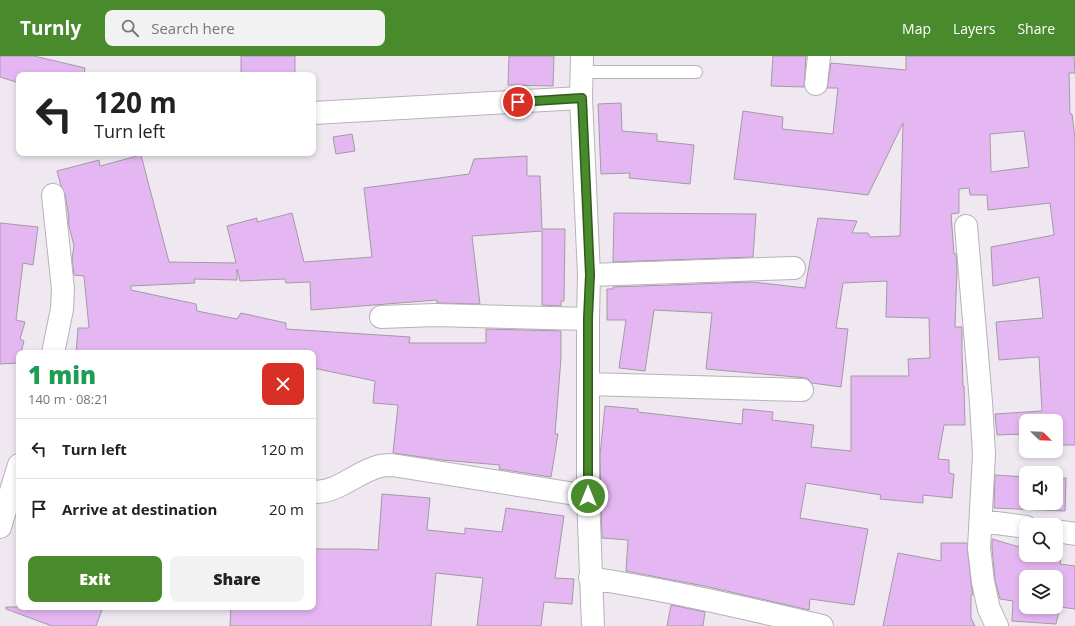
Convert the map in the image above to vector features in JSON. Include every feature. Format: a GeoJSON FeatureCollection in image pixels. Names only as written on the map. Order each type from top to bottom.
{"type":"FeatureCollection","features":[{"type":"Feature","properties":{"kind":"street"},"geometry":{"type":"LineString","coordinates":[[816,84],[819,56]]}},
{"type":"Feature","properties":{"kind":"street"},"geometry":{"type":"LineString","coordinates":[[582,64],[582,98],[590,275],[588,318],[588,496],[592,626]]}},
{"type":"Feature","properties":{"kind":"street"},"geometry":{"type":"LineString","coordinates":[[316,113],[582,98]]}},
{"type":"Feature","properties":{"kind":"street"},"geometry":{"type":"LineString","coordinates":[[52,195],[63,289],[62,309],[54,350]]}},
{"type":"Feature","properties":{"kind":"street"},"geometry":{"type":"LineString","coordinates":[[966,226],[984,454],[979,548],[983,582],[990,610],[996,626]]}},
{"type":"Feature","properties":{"kind":"street"},"geometry":{"type":"LineString","coordinates":[[590,275],[794,268]]}},
{"type":"Feature","properties":{"kind":"street"},"geometry":{"type":"LineString","coordinates":[[381,317],[435,315],[588,318]]}},
{"type":"Feature","properties":{"kind":"street"},"geometry":{"type":"LineString","coordinates":[[588,384],[802,390]]}},
{"type":"Feature","properties":{"kind":"street"},"geometry":{"type":"LineString","coordinates":[[316,492],[330,490],[379,466],[392,465],[588,496]]}},
{"type":"Feature","properties":{"kind":"street"},"geometry":{"type":"LineString","coordinates":[[0,527],[16,475]]}},
{"type":"Feature","properties":{"kind":"street"},"geometry":{"type":"LineString","coordinates":[[981,521],[1019,526]]}},
{"type":"Feature","properties":{"kind":"street"},"geometry":{"type":"LineString","coordinates":[[1063,532],[1075,534]]}},
{"type":"Feature","properties":{"kind":"street"},"geometry":{"type":"LineString","coordinates":[[590,578],[633,584],[720,602],[822,626]]}},
{"type":"Feature","properties":{"kind":"lane"},"geometry":{"type":"LineString","coordinates":[[582,64],[696,72]]}},
{"type":"Feature","properties":{"kind":"building"},"geometry":{"type":"Polygon","coordinates":[[[0,56],[34,56],[85,68],[84,72],[16,72],[16,82],[0,77],[0,56]]]}},
{"type":"Feature","properties":{"kind":"building"},"geometry":{"type":"Polygon","coordinates":[[[241,56],[295,56],[295,72],[241,72],[241,56]]]}},
{"type":"Feature","properties":{"kind":"building"},"geometry":{"type":"Polygon","coordinates":[[[509,56],[554,56],[553,86],[508,85],[509,56]]]}},
{"type":"Feature","properties":{"kind":"building"},"geometry":{"type":"Polygon","coordinates":[[[773,56],[806,56],[804,87],[771,86],[773,56]]]}},
{"type":"Feature","properties":{"kind":"building"},"geometry":{"type":"Polygon","coordinates":[[[906,56],[1074,56],[1075,73],[1069,73],[1070,114],[1072,114],[1075,138],[1075,445],[1063,445],[1063,414],[1019,414],[1019,434],[997,435],[995,414],[1042,411],[1039,357],[999,360],[996,322],[1043,318],[1039,277],[993,286],[991,247],[1054,235],[1050,203],[988,210],[987,195],[970,195],[969,188],[959,189],[959,213],[951,214],[954,254],[956,254],[957,268],[955,327],[962,327],[965,425],[944,425],[938,459],[949,460],[949,473],[954,474],[952,498],[923,495],[923,503],[880,499],[881,495],[806,483],[800,518],[868,529],[854,605],[810,599],[809,610],[709,587],[626,571],[628,540],[602,538],[600,455],[605,406],[638,409],[638,412],[742,424],[743,409],[773,412],[772,420],[814,425],[811,447],[851,451],[851,376],[909,376],[908,359],[930,358],[929,318],[886,317],[887,281],[843,283],[836,328],[848,329],[841,387],[812,383],[807,378],[706,369],[712,313],[654,310],[645,371],[619,368],[626,320],[607,320],[607,289],[613,289],[613,287],[753,282],[805,288],[818,218],[857,221],[852,233],[868,233],[870,237],[900,236],[903,123],[868,195],[734,179],[743,111],[783,117],[782,129],[833,134],[838,88],[827,88],[831,63],[906,70],[906,56]],[[1024,131],[990,134],[991,172],[1029,167],[1024,131]]]}},
{"type":"Feature","properties":{"kind":"building"},"geometry":{"type":"Polygon","coordinates":[[[621,103],[622,131],[657,134],[657,141],[694,145],[690,184],[629,178],[630,173],[601,174],[598,104],[621,103]]]}},
{"type":"Feature","properties":{"kind":"building"},"geometry":{"type":"Polygon","coordinates":[[[352,134],[355,151],[336,154],[333,137],[352,134]]]}},
{"type":"Feature","properties":{"kind":"building"},"geometry":{"type":"Polygon","coordinates":[[[141,156],[169,262],[236,263],[227,226],[257,218],[257,222],[292,213],[304,262],[372,257],[364,188],[469,174],[474,159],[527,156],[527,176],[540,176],[542,229],[565,229],[564,301],[561,301],[561,306],[542,305],[542,231],[472,236],[480,304],[437,303],[437,300],[311,310],[310,282],[286,283],[285,279],[240,281],[237,269],[237,280],[194,279],[195,283],[131,286],[131,290],[196,304],[197,311],[237,319],[241,313],[286,323],[286,329],[410,337],[409,343],[486,343],[486,329],[561,331],[561,358],[555,434],[558,434],[551,477],[499,469],[500,465],[442,460],[393,453],[398,405],[373,403],[375,381],[316,369],[316,350],[76,350],[78,328],[89,328],[84,276],[74,275],[72,259],[74,246],[69,226],[65,194],[57,171],[99,160],[100,166],[141,156]]]}},
{"type":"Feature","properties":{"kind":"building"},"geometry":{"type":"Polygon","coordinates":[[[614,213],[756,214],[753,257],[613,262],[614,213]]]}},
{"type":"Feature","properties":{"kind":"building"},"geometry":{"type":"Polygon","coordinates":[[[0,223],[38,227],[33,265],[23,263],[16,320],[25,322],[20,339],[24,341],[22,350],[16,350],[16,363],[0,364],[0,223]]]}},
{"type":"Feature","properties":{"kind":"building"},"geometry":{"type":"Polygon","coordinates":[[[995,475],[1019,477],[1019,509],[994,508],[995,475]]]}},
{"type":"Feature","properties":{"kind":"building"},"geometry":{"type":"Polygon","coordinates":[[[1063,478],[1066,478],[1065,511],[1041,510],[1063,510],[1063,478]]]}},
{"type":"Feature","properties":{"kind":"building"},"geometry":{"type":"Polygon","coordinates":[[[382,494],[430,498],[427,530],[465,534],[465,528],[502,532],[506,508],[564,516],[555,578],[574,579],[572,604],[544,602],[541,626],[477,626],[483,578],[436,573],[431,626],[230,626],[231,610],[316,610],[316,549],[378,550],[382,494]]]}},
{"type":"Feature","properties":{"kind":"building"},"geometry":{"type":"Polygon","coordinates":[[[992,539],[1019,547],[1019,562],[1060,562],[1060,564],[1075,566],[1075,609],[1063,607],[1063,570],[1019,570],[1019,614],[1058,614],[1056,624],[1012,621],[1013,601],[1000,599],[995,580],[992,539]]]}},
{"type":"Feature","properties":{"kind":"building"},"geometry":{"type":"Polygon","coordinates":[[[941,543],[967,543],[973,595],[971,595],[971,618],[975,626],[883,626],[898,553],[941,561],[941,543]]]}},
{"type":"Feature","properties":{"kind":"building"},"geometry":{"type":"Polygon","coordinates":[[[671,605],[705,612],[703,626],[667,626],[671,605]]]}},
{"type":"Feature","properties":{"kind":"building"},"geometry":{"type":"Polygon","coordinates":[[[6,607],[16,607],[16,610],[102,610],[96,626],[52,626],[6,609],[6,607]]]}},
{"type":"Feature","properties":{"kind":"route"},"geometry":{"type":"LineString","coordinates":[[518,102],[582,98],[590,275],[588,318],[588,496]]}}]}
